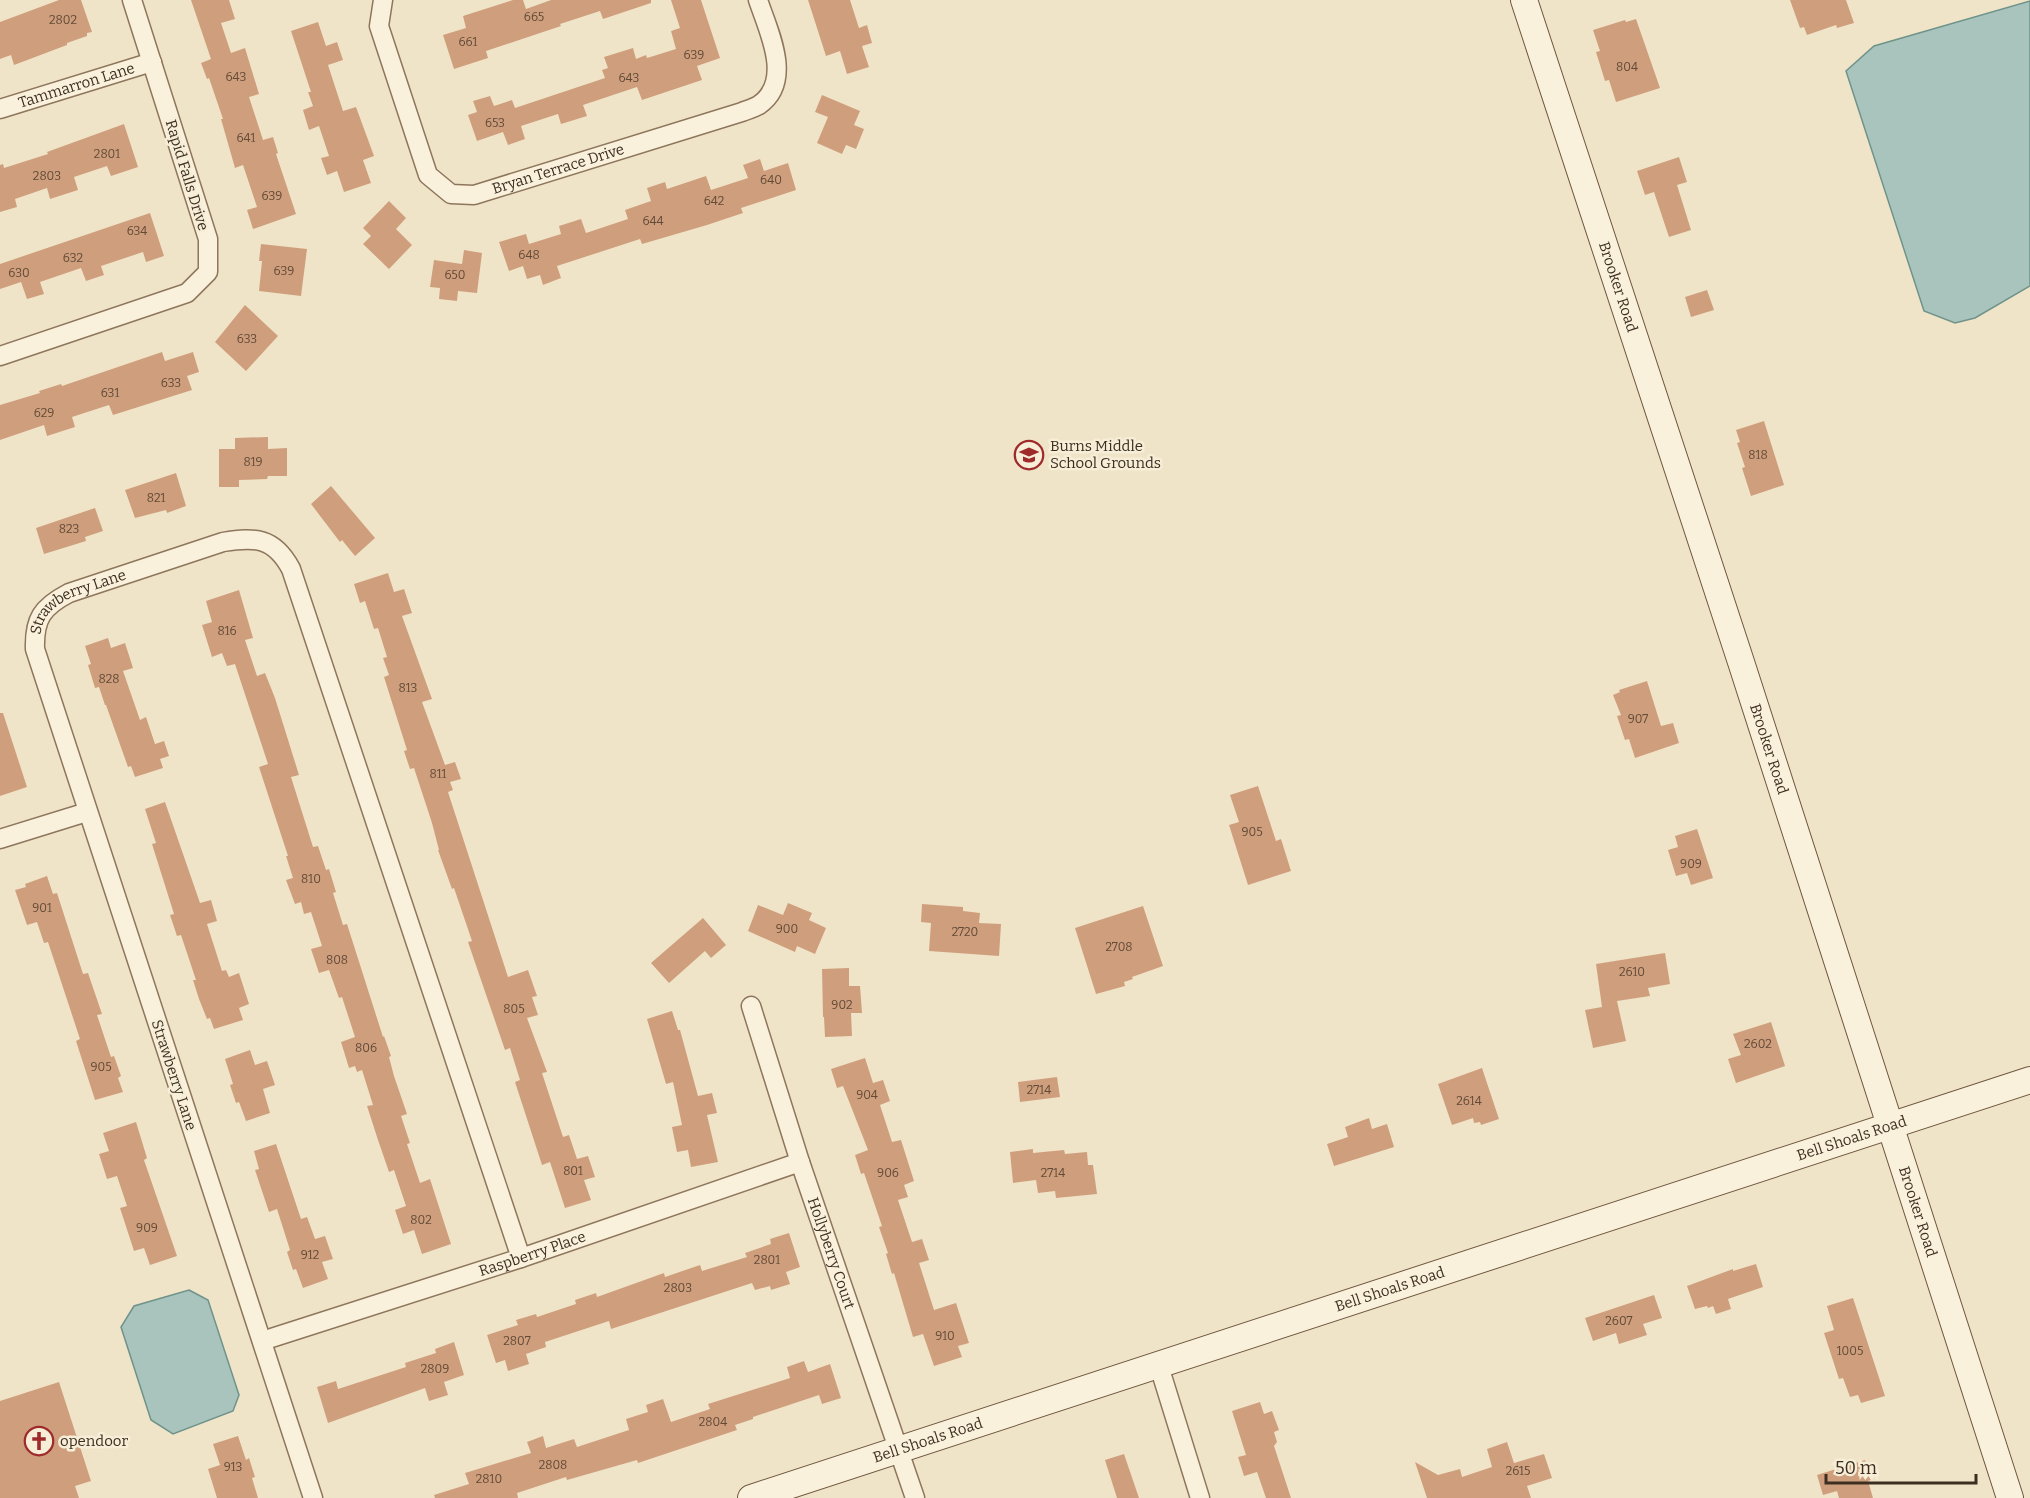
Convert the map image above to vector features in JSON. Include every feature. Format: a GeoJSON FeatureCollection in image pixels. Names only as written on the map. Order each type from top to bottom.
{"type":"FeatureCollection","features":[{"type":"Feature","properties":{"kind":"street","name":"Rapid Falls Drive"},"geometry":{"type":"LineString","coordinates":[[0,356],[187,293],[208,272],[208,239],[132,0]]}},
{"type":"Feature","properties":{"kind":"street","name":"Bryan Terrace Drive"},"geometry":{"type":"LineString","coordinates":[[383,0],[379,26],[428,175],[451,194],[474,195],[742,112],[758,105],[767,98],[777,75],[773,46],[758,0]]}},
{"type":"Feature","properties":{"kind":"street","name":"Brooker Road"},"geometry":{"type":"LineString","coordinates":[[1524,0],[2010,1498]]}},
{"type":"Feature","properties":{"kind":"street","name":"Tammarron Lane"},"geometry":{"type":"LineString","coordinates":[[0,109],[152,62]]}},
{"type":"Feature","properties":{"kind":"street","name":"Strawberry Lane"},"geometry":{"type":"LineString","coordinates":[[313,1498],[35,649],[36,625],[45,609],[53,602],[69,593],[223,542],[244,539],[259,540],[279,550],[291,569],[521,1258]]}},
{"type":"Feature","properties":{"kind":"street"},"geometry":{"type":"LineString","coordinates":[[0,839],[87,812]]}},
{"type":"Feature","properties":{"kind":"street","name":"Hollyberry Court"},"geometry":{"type":"LineString","coordinates":[[751,1006],[800,1162],[915,1498]]}},
{"type":"Feature","properties":{"kind":"street","name":"Bell Shoals Road"},"geometry":{"type":"LineString","coordinates":[[751,1498],[2030,1080]]}},
{"type":"Feature","properties":{"kind":"street","name":"Raspberry Place"},"geometry":{"type":"LineString","coordinates":[[262,1341],[521,1258],[800,1162]]}},
{"type":"Feature","properties":{"kind":"street"},"geometry":{"type":"LineString","coordinates":[[1160,1366],[1200,1498]]}},
{"type":"Feature","properties":{"kind":"water"},"geometry":{"type":"Polygon","coordinates":[[[2030,1],[2030,286],[1975,318],[1955,323],[1924,311],[1846,71],[1874,46],[2030,1]]]}},
{"type":"Feature","properties":{"kind":"water"},"geometry":{"type":"Polygon","coordinates":[[[189,1290],[208,1300],[239,1395],[233,1411],[173,1434],[151,1420],[121,1327],[134,1306],[189,1290]]]}},
{"type":"Feature","properties":{"kind":"building"},"geometry":{"type":"Polygon","coordinates":[[[59,0],[81,0],[92,32],[67,45],[14,65],[11,55],[0,59],[0,22],[59,0]]]}},
{"type":"Feature","properties":{"kind":"building"},"geometry":{"type":"Polygon","coordinates":[[[191,0],[229,0],[235,19],[221,23],[231,53],[245,48],[259,94],[249,97],[263,140],[273,137],[278,153],[276,154],[296,214],[253,229],[247,210],[257,207],[243,165],[235,168],[221,119],[223,119],[209,78],[207,79],[201,63],[211,59],[191,0]]]}},
{"type":"Feature","properties":{"kind":"building"},"geometry":{"type":"Polygon","coordinates":[[[513,0],[523,0],[526,9],[551,0],[651,0],[651,3],[603,19],[600,11],[560,24],[561,26],[486,51],[488,58],[454,69],[443,35],[466,28],[463,16],[513,0]]]}},
{"type":"Feature","properties":{"kind":"building"},"geometry":{"type":"Polygon","coordinates":[[[671,0],[701,0],[720,58],[697,66],[702,80],[642,100],[637,87],[583,105],[587,116],[561,124],[558,114],[521,126],[525,139],[508,145],[503,132],[477,141],[468,115],[477,112],[473,101],[490,96],[494,106],[512,100],[515,108],[605,78],[602,70],[608,68],[604,57],[633,48],[636,59],[646,55],[647,58],[676,49],[671,31],[680,28],[671,0]]]}},
{"type":"Feature","properties":{"kind":"building"},"geometry":{"type":"Polygon","coordinates":[[[808,0],[850,0],[859,28],[867,25],[872,43],[862,46],[869,67],[847,74],[840,51],[826,56],[808,0]]]}},
{"type":"Feature","properties":{"kind":"building"},"geometry":{"type":"Polygon","coordinates":[[[1790,0],[1846,0],[1854,23],[1837,28],[1836,25],[1807,35],[1804,27],[1800,28],[1790,0]]]}},
{"type":"Feature","properties":{"kind":"building"},"geometry":{"type":"Polygon","coordinates":[[[1636,19],[1660,88],[1616,102],[1609,80],[1605,81],[1596,52],[1600,51],[1593,30],[1636,19]]]}},
{"type":"Feature","properties":{"kind":"building"},"geometry":{"type":"Polygon","coordinates":[[[318,22],[326,46],[337,42],[343,60],[328,65],[343,111],[356,107],[374,156],[363,160],[371,183],[344,192],[337,171],[327,175],[321,158],[329,156],[319,126],[309,130],[303,110],[313,106],[308,92],[311,92],[291,31],[318,22]]]}},
{"type":"Feature","properties":{"kind":"building"},"geometry":{"type":"Polygon","coordinates":[[[822,95],[860,111],[854,125],[864,129],[856,149],[846,145],[842,154],[817,143],[828,117],[815,112],[822,95]]]}},
{"type":"Feature","properties":{"kind":"building"},"geometry":{"type":"Polygon","coordinates":[[[124,124],[138,167],[111,176],[107,166],[74,177],[78,190],[50,199],[47,188],[15,199],[17,207],[0,212],[0,165],[3,164],[4,168],[48,154],[47,152],[124,124]]]}},
{"type":"Feature","properties":{"kind":"building"},"geometry":{"type":"Polygon","coordinates":[[[1679,157],[1687,182],[1677,185],[1691,230],[1669,237],[1654,192],[1645,195],[1637,171],[1679,157]]]}},
{"type":"Feature","properties":{"kind":"building"},"geometry":{"type":"Polygon","coordinates":[[[760,159],[764,171],[788,163],[796,190],[741,208],[743,213],[707,225],[642,244],[640,239],[557,266],[561,278],[543,285],[540,275],[527,279],[523,266],[509,271],[499,242],[526,234],[529,244],[561,234],[559,226],[581,219],[586,233],[628,219],[625,210],[651,201],[647,188],[665,182],[667,189],[706,176],[711,190],[748,178],[743,165],[760,159]]]}},
{"type":"Feature","properties":{"kind":"building"},"geometry":{"type":"Polygon","coordinates":[[[389,201],[406,218],[396,229],[412,245],[389,269],[363,244],[371,236],[363,228],[389,201]]]}},
{"type":"Feature","properties":{"kind":"building"},"geometry":{"type":"Polygon","coordinates":[[[150,213],[164,256],[146,262],[143,252],[101,266],[104,275],[86,281],[81,268],[40,282],[44,294],[27,299],[21,282],[0,289],[0,264],[150,213]]]}},
{"type":"Feature","properties":{"kind":"building"},"geometry":{"type":"Polygon","coordinates":[[[261,244],[307,249],[301,296],[259,291],[261,244]]]}},
{"type":"Feature","properties":{"kind":"building"},"geometry":{"type":"Polygon","coordinates":[[[464,250],[482,253],[477,293],[458,291],[457,301],[439,299],[440,288],[430,287],[434,260],[462,264],[464,250]]]}},
{"type":"Feature","properties":{"kind":"building"},"geometry":{"type":"Polygon","coordinates":[[[1707,290],[1714,310],[1691,317],[1685,297],[1707,290]]]}},
{"type":"Feature","properties":{"kind":"building"},"geometry":{"type":"Polygon","coordinates":[[[245,305],[278,336],[246,371],[215,342],[245,305]]]}},
{"type":"Feature","properties":{"kind":"building"},"geometry":{"type":"Polygon","coordinates":[[[162,352],[165,361],[193,352],[199,372],[187,376],[192,390],[113,415],[109,405],[72,417],[75,427],[47,436],[44,425],[0,440],[0,405],[162,352]]]}},
{"type":"Feature","properties":{"kind":"building"},"geometry":{"type":"Polygon","coordinates":[[[1764,421],[1784,485],[1751,496],[1742,468],[1745,467],[1737,443],[1740,442],[1736,430],[1764,421]]]}},
{"type":"Feature","properties":{"kind":"building"},"geometry":{"type":"Polygon","coordinates":[[[268,437],[268,449],[287,448],[287,476],[239,480],[239,487],[219,487],[219,449],[235,449],[235,438],[268,437]]]}},
{"type":"Feature","properties":{"kind":"building"},"geometry":{"type":"Polygon","coordinates":[[[176,473],[186,506],[167,513],[166,510],[135,518],[125,490],[176,473]]]}},
{"type":"Feature","properties":{"kind":"building"},"geometry":{"type":"Polygon","coordinates":[[[331,486],[375,538],[355,556],[342,540],[340,542],[311,504],[331,486]]]}},
{"type":"Feature","properties":{"kind":"building"},"geometry":{"type":"Polygon","coordinates":[[[95,508],[103,531],[85,537],[86,541],[44,554],[36,528],[95,508]]]}},
{"type":"Feature","properties":{"kind":"building"},"geometry":{"type":"Polygon","coordinates":[[[388,573],[394,592],[404,589],[412,613],[402,616],[432,699],[422,702],[445,765],[455,762],[461,779],[450,782],[453,790],[448,792],[508,977],[528,970],[537,996],[532,997],[538,1015],[527,1018],[547,1072],[542,1073],[563,1137],[569,1135],[577,1159],[588,1156],[595,1177],[584,1180],[591,1200],[565,1208],[550,1162],[542,1165],[515,1082],[520,1080],[510,1048],[505,1050],[468,942],[472,941],[438,850],[432,823],[414,768],[410,769],[404,751],[407,750],[384,677],[389,675],[383,658],[387,657],[378,628],[374,629],[365,601],[360,603],[354,584],[388,573]]]}},
{"type":"Feature","properties":{"kind":"building"},"geometry":{"type":"Polygon","coordinates":[[[239,590],[253,638],[245,640],[257,676],[265,673],[275,698],[299,775],[291,777],[313,847],[318,846],[326,870],[329,869],[336,892],[333,893],[343,925],[347,924],[391,1056],[389,1057],[394,1076],[407,1114],[401,1116],[410,1143],[407,1144],[420,1183],[430,1179],[451,1244],[422,1254],[414,1230],[403,1234],[395,1210],[406,1206],[394,1170],[389,1172],[367,1106],[373,1105],[362,1070],[357,1072],[355,1066],[349,1068],[341,1042],[355,1037],[342,997],[339,998],[329,970],[319,973],[311,949],[322,946],[311,912],[304,914],[301,902],[295,904],[286,880],[293,878],[286,856],[288,856],[259,767],[268,764],[235,664],[227,666],[222,653],[212,657],[202,625],[212,622],[206,601],[239,590]]]}},
{"type":"Feature","properties":{"kind":"building"},"geometry":{"type":"Polygon","coordinates":[[[108,638],[111,648],[125,643],[133,668],[123,671],[140,720],[146,717],[155,744],[164,741],[169,756],[160,759],[163,768],[135,777],[131,766],[128,767],[99,687],[95,688],[88,665],[91,664],[85,646],[108,638]]]}},
{"type":"Feature","properties":{"kind":"building"},"geometry":{"type":"Polygon","coordinates":[[[1647,681],[1661,726],[1673,723],[1679,743],[1635,758],[1629,739],[1625,740],[1617,716],[1621,715],[1613,695],[1620,692],[1619,690],[1647,681]]]}},
{"type":"Feature","properties":{"kind":"building"},"geometry":{"type":"Polygon","coordinates":[[[0,713],[3,713],[27,787],[0,796],[0,713]]]}},
{"type":"Feature","properties":{"kind":"building"},"geometry":{"type":"Polygon","coordinates":[[[1258,786],[1276,841],[1281,839],[1291,871],[1248,885],[1229,825],[1239,822],[1230,795],[1258,786]]]}},
{"type":"Feature","properties":{"kind":"building"},"geometry":{"type":"Polygon","coordinates":[[[165,802],[200,903],[211,900],[217,921],[207,924],[222,971],[226,970],[229,977],[239,973],[249,1004],[239,1008],[243,1020],[214,1029],[199,999],[193,980],[196,980],[181,935],[177,936],[170,915],[174,914],[152,844],[156,843],[145,809],[165,802]]]}},
{"type":"Feature","properties":{"kind":"building"},"geometry":{"type":"Polygon","coordinates":[[[1697,829],[1713,878],[1691,885],[1687,873],[1676,876],[1668,850],[1678,847],[1675,836],[1697,829]]]}},
{"type":"Feature","properties":{"kind":"building"},"geometry":{"type":"Polygon","coordinates":[[[47,876],[53,894],[57,893],[83,974],[88,973],[102,1014],[97,1015],[111,1057],[114,1056],[121,1076],[118,1078],[123,1092],[95,1100],[76,1041],[80,1039],[48,942],[44,943],[37,922],[27,925],[15,890],[47,876]]]}},
{"type":"Feature","properties":{"kind":"building"},"geometry":{"type":"Polygon","coordinates":[[[788,903],[812,913],[809,920],[826,928],[815,954],[797,946],[795,952],[748,931],[758,905],[783,915],[788,903]]]}},
{"type":"Feature","properties":{"kind":"building"},"geometry":{"type":"Polygon","coordinates":[[[922,904],[963,907],[963,911],[980,913],[979,923],[1001,924],[999,956],[929,951],[931,923],[921,922],[922,904]]]}},
{"type":"Feature","properties":{"kind":"building"},"geometry":{"type":"Polygon","coordinates":[[[1143,906],[1163,966],[1132,977],[1133,979],[1124,982],[1125,986],[1096,994],[1075,928],[1143,906]]]}},
{"type":"Feature","properties":{"kind":"building"},"geometry":{"type":"Polygon","coordinates":[[[703,918],[726,945],[711,958],[705,951],[669,983],[651,963],[703,918]]]}},
{"type":"Feature","properties":{"kind":"building"},"geometry":{"type":"Polygon","coordinates":[[[1665,953],[1670,984],[1648,988],[1650,996],[1617,1001],[1626,1041],[1593,1048],[1585,1010],[1602,1007],[1596,964],[1665,953]]]}},
{"type":"Feature","properties":{"kind":"building"},"geometry":{"type":"Polygon","coordinates":[[[849,968],[849,986],[860,986],[862,1013],[851,1013],[852,1036],[825,1037],[822,969],[849,968]]]}},
{"type":"Feature","properties":{"kind":"building"},"geometry":{"type":"Polygon","coordinates":[[[672,1011],[678,1030],[680,1030],[698,1096],[712,1093],[717,1113],[707,1115],[718,1162],[691,1167],[688,1150],[677,1152],[672,1127],[682,1125],[673,1082],[666,1084],[647,1019],[672,1011]]]}},
{"type":"Feature","properties":{"kind":"building"},"geometry":{"type":"Polygon","coordinates":[[[1771,1022],[1785,1066],[1736,1083],[1728,1059],[1741,1055],[1733,1034],[1771,1022]]]}},
{"type":"Feature","properties":{"kind":"building"},"geometry":{"type":"Polygon","coordinates":[[[250,1050],[255,1065],[267,1061],[275,1085],[263,1089],[270,1113],[246,1121],[239,1102],[236,1103],[225,1059],[250,1050]]]}},
{"type":"Feature","properties":{"kind":"building"},"geometry":{"type":"Polygon","coordinates":[[[865,1058],[873,1083],[883,1080],[890,1101],[880,1105],[892,1142],[901,1140],[914,1181],[904,1185],[908,1197],[898,1200],[912,1242],[922,1239],[929,1260],[919,1263],[934,1310],[956,1303],[969,1343],[958,1346],[962,1357],[934,1366],[923,1334],[913,1337],[886,1254],[888,1253],[879,1227],[882,1226],[864,1173],[861,1174],[855,1155],[868,1150],[843,1086],[837,1088],[831,1069],[865,1058]]]}},
{"type":"Feature","properties":{"kind":"building"},"geometry":{"type":"Polygon","coordinates":[[[1482,1068],[1499,1119],[1481,1125],[1480,1122],[1474,1123],[1473,1118],[1452,1125],[1438,1084],[1482,1068]]]}},
{"type":"Feature","properties":{"kind":"building"},"geometry":{"type":"Polygon","coordinates":[[[1057,1077],[1060,1097],[1020,1102],[1018,1082],[1057,1077]]]}},
{"type":"Feature","properties":{"kind":"building"},"geometry":{"type":"Polygon","coordinates":[[[1369,1118],[1372,1129],[1387,1124],[1394,1147],[1334,1166],[1327,1144],[1348,1137],[1345,1127],[1369,1118]]]}},
{"type":"Feature","properties":{"kind":"building"},"geometry":{"type":"Polygon","coordinates":[[[136,1122],[147,1158],[144,1160],[177,1256],[150,1265],[144,1248],[134,1251],[120,1208],[127,1206],[117,1176],[107,1179],[99,1154],[109,1151],[103,1133],[136,1122]]]}},
{"type":"Feature","properties":{"kind":"building"},"geometry":{"type":"Polygon","coordinates":[[[276,1144],[301,1219],[307,1217],[315,1239],[325,1236],[333,1259],[322,1262],[328,1279],[303,1288],[296,1269],[293,1270],[287,1252],[290,1250],[277,1209],[269,1212],[255,1170],[259,1169],[254,1151],[276,1144]]]}},
{"type":"Feature","properties":{"kind":"building"},"geometry":{"type":"Polygon","coordinates":[[[1033,1149],[1033,1153],[1064,1150],[1065,1154],[1087,1152],[1088,1165],[1093,1165],[1097,1194],[1056,1198],[1055,1191],[1038,1193],[1036,1180],[1013,1183],[1010,1152],[1033,1149]]]}},
{"type":"Feature","properties":{"kind":"building"},"geometry":{"type":"Polygon","coordinates":[[[789,1233],[800,1267],[786,1272],[790,1284],[771,1290],[770,1286],[755,1290],[752,1283],[611,1329],[609,1321],[545,1342],[546,1347],[526,1354],[529,1364],[508,1371],[505,1360],[496,1363],[487,1335],[518,1325],[516,1320],[536,1314],[537,1317],[576,1304],[575,1300],[596,1293],[597,1297],[664,1273],[665,1277],[700,1265],[702,1271],[747,1257],[745,1253],[771,1244],[770,1239],[789,1233]]]}},
{"type":"Feature","properties":{"kind":"building"},"geometry":{"type":"Polygon","coordinates":[[[1756,1264],[1763,1287],[1728,1299],[1731,1309],[1716,1314],[1713,1306],[1695,1309],[1687,1286],[1733,1269],[1733,1271],[1756,1264]]]}},
{"type":"Feature","properties":{"kind":"building"},"geometry":{"type":"Polygon","coordinates":[[[1654,1295],[1662,1318],[1643,1324],[1647,1335],[1619,1344],[1616,1333],[1593,1341],[1585,1318],[1654,1295]]]}},
{"type":"Feature","properties":{"kind":"building"},"geometry":{"type":"Polygon","coordinates":[[[1853,1298],[1885,1396],[1861,1403],[1858,1395],[1850,1397],[1843,1378],[1839,1379],[1824,1333],[1834,1330],[1827,1306],[1853,1298]]]}},
{"type":"Feature","properties":{"kind":"building"},"geometry":{"type":"Polygon","coordinates":[[[454,1342],[464,1375],[444,1382],[448,1395],[429,1401],[425,1388],[328,1423],[317,1387],[336,1381],[338,1389],[406,1367],[405,1363],[436,1353],[435,1349],[454,1342]]]}},
{"type":"Feature","properties":{"kind":"building"},"geometry":{"type":"Polygon","coordinates":[[[804,1361],[808,1372],[830,1364],[841,1398],[822,1404],[819,1395],[753,1417],[753,1419],[735,1425],[737,1430],[638,1463],[637,1460],[567,1480],[566,1477],[517,1493],[518,1498],[435,1498],[434,1495],[469,1484],[465,1473],[531,1453],[527,1442],[543,1436],[546,1448],[574,1439],[577,1447],[629,1430],[626,1419],[648,1412],[646,1405],[663,1399],[671,1422],[710,1409],[708,1404],[790,1378],[787,1367],[804,1361]]]}},
{"type":"Feature","properties":{"kind":"building","name":"opendoor"},"geometry":{"type":"Polygon","coordinates":[[[59,1382],[91,1481],[75,1486],[79,1498],[0,1498],[0,1401],[59,1382]]]}},
{"type":"Feature","properties":{"kind":"building"},"geometry":{"type":"Polygon","coordinates":[[[1260,1402],[1264,1414],[1272,1411],[1279,1430],[1274,1432],[1277,1442],[1274,1446],[1291,1498],[1266,1498],[1257,1472],[1244,1476],[1238,1457],[1246,1455],[1232,1411],[1260,1402]]]}},
{"type":"Feature","properties":{"kind":"building"},"geometry":{"type":"Polygon","coordinates":[[[238,1436],[246,1460],[249,1458],[258,1498],[217,1498],[208,1469],[220,1465],[213,1444],[238,1436]]]}},
{"type":"Feature","properties":{"kind":"building"},"geometry":{"type":"Polygon","coordinates":[[[1507,1442],[1514,1463],[1544,1454],[1552,1478],[1527,1486],[1531,1498],[1427,1498],[1415,1462],[1438,1475],[1460,1469],[1462,1477],[1492,1467],[1487,1449],[1507,1442]]]}},
{"type":"Feature","properties":{"kind":"building"},"geometry":{"type":"Polygon","coordinates":[[[1124,1454],[1139,1498],[1117,1498],[1105,1460],[1124,1454]]]}},
{"type":"Feature","properties":{"kind":"building"},"geometry":{"type":"Polygon","coordinates":[[[1865,1460],[1873,1498],[1839,1498],[1837,1491],[1823,1495],[1817,1475],[1865,1460]]]}},
{"type":"Feature","properties":{"kind":"place","name":"Burns Middle School Grounds"},"geometry":{"type":"Point","coordinates":[1029,455]}},
{"type":"Feature","properties":{"kind":"place","name":"opendoor"},"geometry":{"type":"Point","coordinates":[39,1441]}}]}
